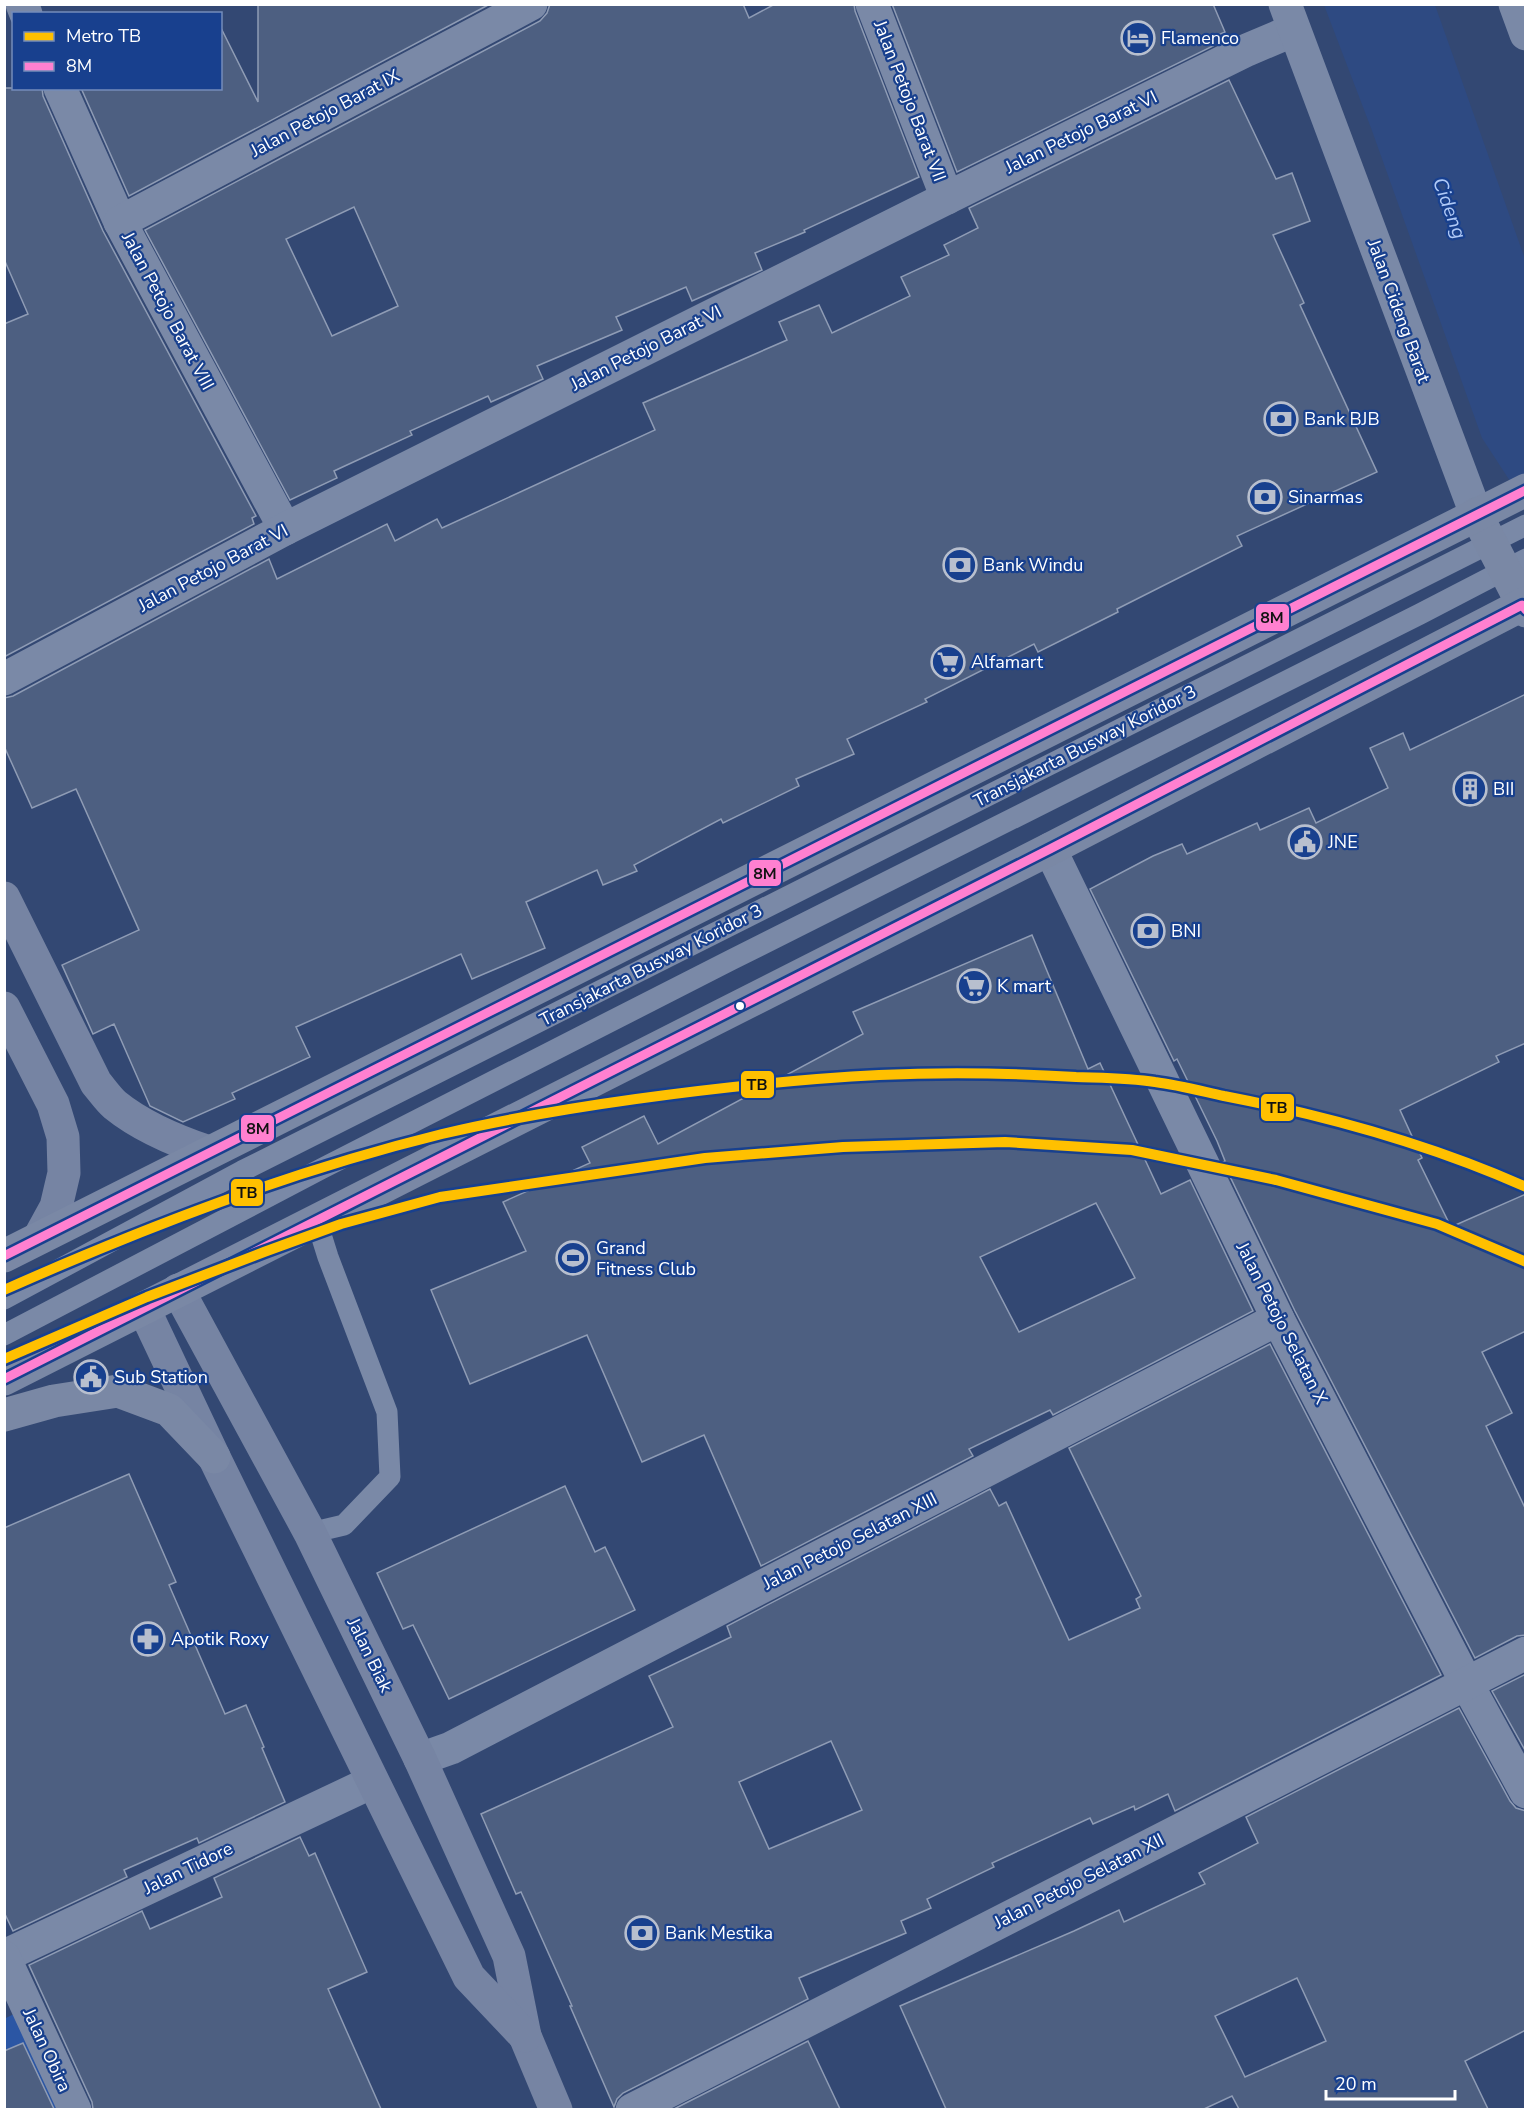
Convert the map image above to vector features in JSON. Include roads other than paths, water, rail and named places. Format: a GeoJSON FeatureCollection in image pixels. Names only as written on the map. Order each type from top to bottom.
{"type":"FeatureCollection","features":[{"type":"Feature","properties":{"kind":"main road","name":"Jalan Cideng Barat"},"geometry":{"type":"LineString","coordinates":[[1510,533],[1524,606]]}},
{"type":"Feature","properties":{"kind":"main road"},"geometry":{"type":"LineString","coordinates":[[4,1256],[209,1152],[1510,533]]}},
{"type":"Feature","properties":{"kind":"main road"},"geometry":{"type":"LineString","coordinates":[[4,1379],[317,1222],[1524,606]]}},
{"type":"Feature","properties":{"kind":"main road"},"geometry":{"type":"LineString","coordinates":[[4,898],[96,1083],[114,1104],[136,1119],[184,1144],[209,1152]]}},
{"type":"Feature","properties":{"kind":"main road"},"geometry":{"type":"LineString","coordinates":[[4,1008],[53,1104],[63,1137],[64,1173],[56,1207],[39,1238]]}},
{"type":"Feature","properties":{"kind":"main road","name":"Jalan Biak"},"geometry":{"type":"LineString","coordinates":[[178,1290],[310,1533],[420,1759],[509,1956],[525,2036],[556,2109]]}},
{"type":"Feature","properties":{"kind":"main road","name":"Jalan Biak"},"geometry":{"type":"LineString","coordinates":[[144,1309],[372,1782],[469,1977],[525,2036]]}},
{"type":"Feature","properties":{"kind":"main road"},"geometry":{"type":"LineString","coordinates":[[4,1415],[54,1401],[118,1391],[169,1410],[214,1457]]}},
{"type":"Feature","properties":{"kind":"street","name":"Jalan Petojo Barat IX"},"geometry":{"type":"LineString","coordinates":[[120,222],[531,4]]}},
{"type":"Feature","properties":{"kind":"street","name":"Jalan Petojo Barat VII"},"geometry":{"type":"LineString","coordinates":[[873,4],[947,198]]}},
{"type":"Feature","properties":{"kind":"street"},"geometry":{"type":"LineString","coordinates":[[1515,4],[1526,34]]}},
{"type":"Feature","properties":{"kind":"street","name":"Jalan Petojo Barat VI"},"geometry":{"type":"LineString","coordinates":[[4,679],[285,529],[1247,50],[1289,17]]}},
{"type":"Feature","properties":{"kind":"street","name":"Jalan Cideng Barat"},"geometry":{"type":"LineString","coordinates":[[1289,17],[1510,533]]}},
{"type":"Feature","properties":{"kind":"street","name":"Jalan Petojo Barat VIII"},"geometry":{"type":"LineString","coordinates":[[61,90],[120,222],[285,529]]}},
{"type":"Feature","properties":{"kind":"street","name":"Jalan Petojo Selatan X"},"geometry":{"type":"LineString","coordinates":[[1050,849],[1278,1319],[1467,1684],[1526,1792]]}},
{"type":"Feature","properties":{"kind":"street","name":"Jalan Petojo Selatan XIII"},"geometry":{"type":"LineString","coordinates":[[420,1759],[451,1748],[1278,1319]]}},
{"type":"Feature","properties":{"kind":"street","name":"Jalan Petojo Selatan XII"},"geometry":{"type":"LineString","coordinates":[[632,2109],[1526,1653]]}},
{"type":"Feature","properties":{"kind":"street","name":"Jalan Tidore"},"geometry":{"type":"LineString","coordinates":[[4,1956],[372,1782]]}},
{"type":"Feature","properties":{"kind":"street","name":"Jalan Obira"},"geometry":{"type":"LineString","coordinates":[[4,1956],[75,2109]]}},
{"type":"Feature","properties":{"kind":"lane","name":"Transjakarta Busway Koridor 3"},"geometry":{"type":"LineString","coordinates":[[4,1299],[242,1172],[1510,533]]}},
{"type":"Feature","properties":{"kind":"lane","name":"Transjakarta Busway Koridor 3"},"geometry":{"type":"LineString","coordinates":[[4,1335],[321,1169],[720,965],[1420,614],[1510,533]]}},
{"type":"Feature","properties":{"kind":"lane"},"geometry":{"type":"LineString","coordinates":[[310,1533],[344,1525],[390,1477],[387,1412],[317,1222]]}},
{"type":"Feature","properties":{"kind":"water","name":"Cideng"},"geometry":{"type":"Polygon","coordinates":[[[1324,5],[1435,5],[1525,259],[1525,504],[1482,438],[1371,128],[1324,5]]]}},
{"type":"Feature","properties":{"kind":"metro line","name":"TB"},"geometry":{"type":"LineString","coordinates":[[4,1290],[111,1244],[220,1202],[330,1165],[442,1134],[539,1114],[636,1099],[758,1084],[849,1077],[928,1073],[1003,1074],[1125,1079],[1164,1083],[1340,1122],[1453,1157],[1526,1187]]}},
{"type":"Feature","properties":{"kind":"metro line","name":"TB"},"geometry":{"type":"LineString","coordinates":[[4,1359],[147,1297],[264,1252],[341,1224],[440,1197],[705,1158],[843,1147],[1005,1142],[1132,1150],[1276,1180],[1437,1224],[1526,1262]]}},
{"type":"Feature","properties":{"kind":"place","name":"Flamenco"},"geometry":{"type":"Point","coordinates":[1138,38]}},
{"type":"Feature","properties":{"kind":"place","name":"Bank BJB"},"geometry":{"type":"Point","coordinates":[1281,419]}},
{"type":"Feature","properties":{"kind":"place","name":"Sinarmas"},"geometry":{"type":"Point","coordinates":[1265,497]}},
{"type":"Feature","properties":{"kind":"place","name":"Bank Windu"},"geometry":{"type":"Point","coordinates":[960,565]}},
{"type":"Feature","properties":{"kind":"place","name":"Alfamart"},"geometry":{"type":"Point","coordinates":[948,662]}},
{"type":"Feature","properties":{"kind":"place","name":"BII"},"geometry":{"type":"Point","coordinates":[1470,789]}},
{"type":"Feature","properties":{"kind":"place","name":"JNE"},"geometry":{"type":"Point","coordinates":[1305,842]}},
{"type":"Feature","properties":{"kind":"place","name":"BNI"},"geometry":{"type":"Point","coordinates":[1148,931]}},
{"type":"Feature","properties":{"kind":"place","name":"K mart"},"geometry":{"type":"Point","coordinates":[974,986]}},
{"type":"Feature","properties":{"kind":"place","name":"Grand Fitness Club"},"geometry":{"type":"Point","coordinates":[573,1258]}},
{"type":"Feature","properties":{"kind":"place","name":"Sub Station"},"geometry":{"type":"Point","coordinates":[91,1377]}},
{"type":"Feature","properties":{"kind":"place","name":"Apotik Roxy"},"geometry":{"type":"Point","coordinates":[148,1639]}},
{"type":"Feature","properties":{"kind":"place","name":"Bank Mestika"},"geometry":{"type":"Point","coordinates":[642,1933]}}]}
